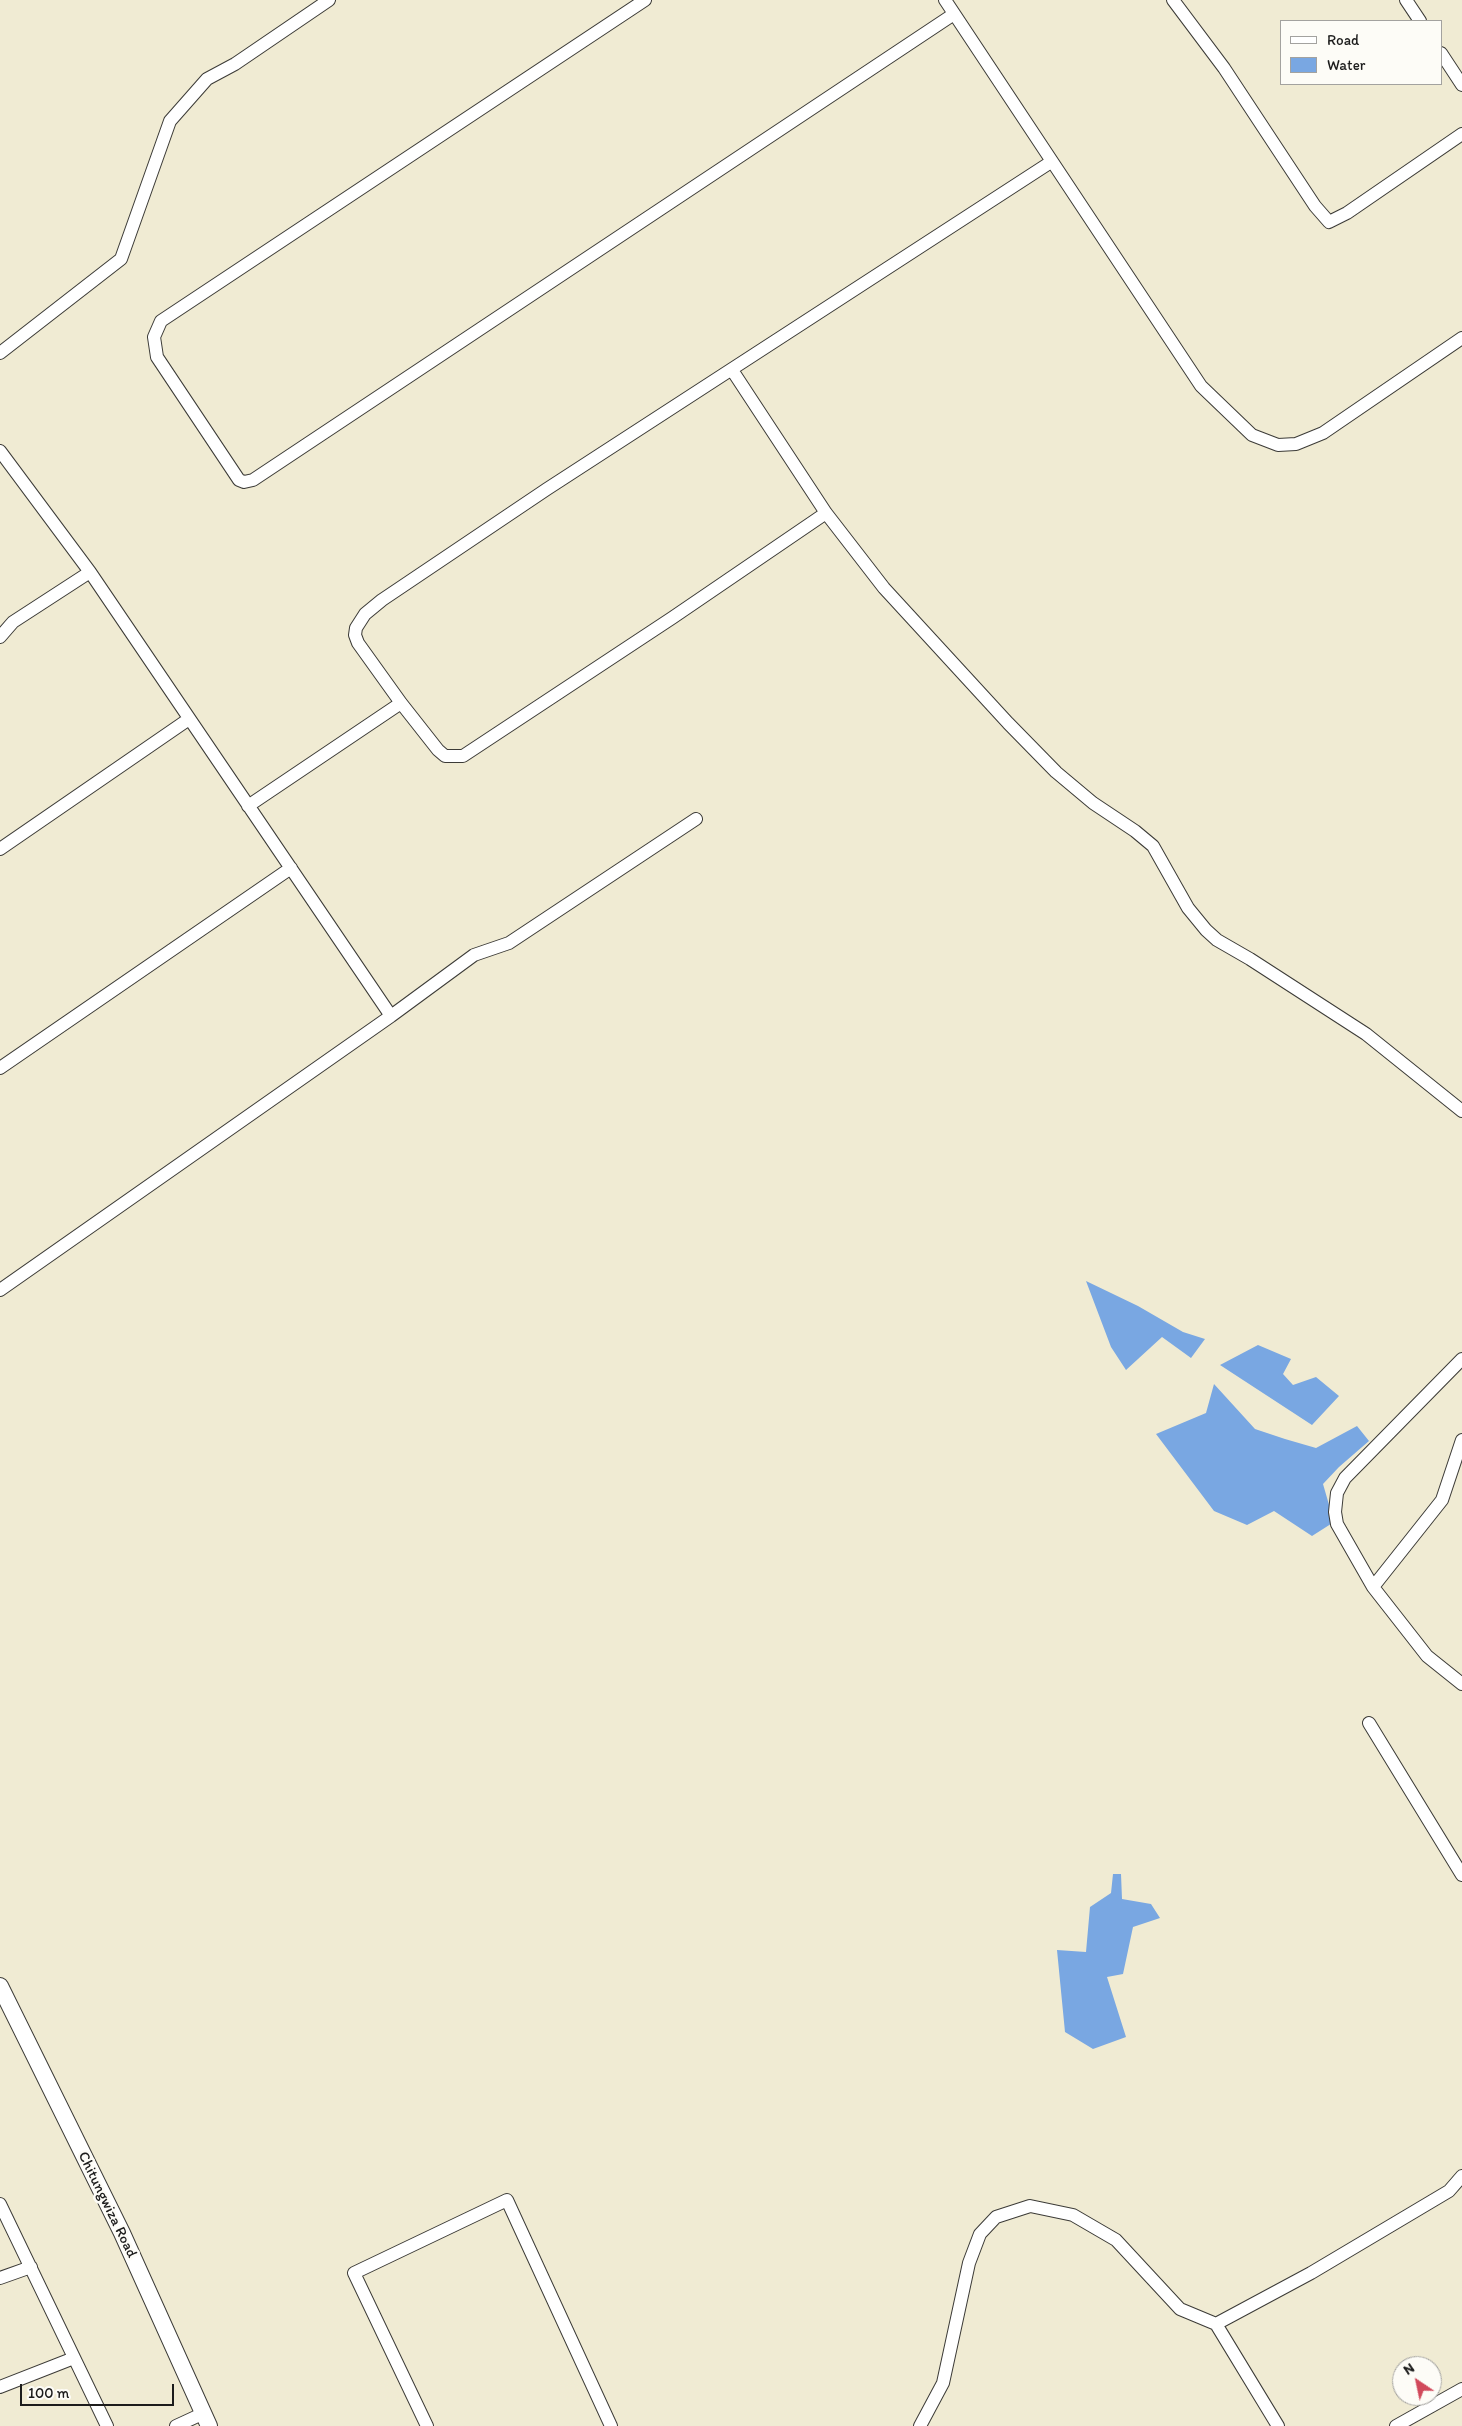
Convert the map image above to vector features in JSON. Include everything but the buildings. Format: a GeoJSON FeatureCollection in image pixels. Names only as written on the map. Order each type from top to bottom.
{"type":"FeatureCollection","features":[{"type":"Feature","properties":{"kind":"main road","name":"Chitungwiza Road"},"geometry":{"type":"LineString","coordinates":[[0,1986],[122,2233],[206,2420]]}},
{"type":"Feature","properties":{"kind":"street"},"geometry":{"type":"LineString","coordinates":[[0,353],[121,259],[170,121],[207,79],[235,64],[328,0]]}},
{"type":"Feature","properties":{"kind":"street"},"geometry":{"type":"LineString","coordinates":[[645,0],[161,321],[154,337],[157,357],[239,480],[244,482],[253,480],[954,14]]}},
{"type":"Feature","properties":{"kind":"street"},"geometry":{"type":"LineString","coordinates":[[945,0],[1201,386],[1252,435],[1278,445],[1296,444],[1323,433],[1462,338]]}},
{"type":"Feature","properties":{"kind":"street"},"geometry":{"type":"LineString","coordinates":[[1173,0],[1224,68],[1315,206],[1328,222],[1347,213],[1462,134]]}},
{"type":"Feature","properties":{"kind":"street"},"geometry":{"type":"LineString","coordinates":[[1406,0],[1419,20]]}},
{"type":"Feature","properties":{"kind":"street"},"geometry":{"type":"LineString","coordinates":[[1442,55],[1462,85]]}},
{"type":"Feature","properties":{"kind":"street"},"geometry":{"type":"LineString","coordinates":[[826,513],[672,618],[463,756],[445,756],[438,750],[358,643],[356,628],[364,614],[547,489],[1051,162]]}},
{"type":"Feature","properties":{"kind":"street"},"geometry":{"type":"LineString","coordinates":[[732,370],[826,513],[884,588],[1008,724],[1056,772],[1093,802],[1145,838],[1153,846],[1188,908],[1206,930],[1217,940],[1250,959],[1366,1034],[1462,1111]]}},
{"type":"Feature","properties":{"kind":"street"},"geometry":{"type":"LineString","coordinates":[[0,451],[90,572],[391,1016]]}},
{"type":"Feature","properties":{"kind":"street"},"geometry":{"type":"LineString","coordinates":[[0,637],[13,622],[90,572]]}},
{"type":"Feature","properties":{"kind":"street"},"geometry":{"type":"LineString","coordinates":[[248,806],[401,703]]}},
{"type":"Feature","properties":{"kind":"street"},"geometry":{"type":"LineString","coordinates":[[0,849],[189,719]]}},
{"type":"Feature","properties":{"kind":"street"},"geometry":{"type":"LineString","coordinates":[[0,1290],[391,1016],[474,955],[509,943],[696,819]]}},
{"type":"Feature","properties":{"kind":"street"},"geometry":{"type":"LineString","coordinates":[[0,1068],[291,868]]}},
{"type":"Feature","properties":{"kind":"street"},"geometry":{"type":"LineString","coordinates":[[1462,1359],[1345,1478],[1338,1493],[1335,1512],[1337,1524],[1373,1587],[1428,1656],[1462,1684]]}},
{"type":"Feature","properties":{"kind":"street"},"geometry":{"type":"LineString","coordinates":[[1373,1587],[1442,1500],[1462,1440]]}},
{"type":"Feature","properties":{"kind":"street"},"geometry":{"type":"LineString","coordinates":[[1368,1722],[1462,1875]]}},
{"type":"Feature","properties":{"kind":"street"},"geometry":{"type":"LineString","coordinates":[[1216,2324],[1311,2273],[1449,2191],[1462,2176]]}},
{"type":"Feature","properties":{"kind":"street"},"geometry":{"type":"LineString","coordinates":[[427,2426],[354,2273],[507,2200],[611,2426]]}},
{"type":"Feature","properties":{"kind":"street"},"geometry":{"type":"LineString","coordinates":[[0,2204],[107,2426]]}},
{"type":"Feature","properties":{"kind":"street"},"geometry":{"type":"LineString","coordinates":[[920,2426],[943,2383],[969,2263],[980,2234],[996,2217],[1030,2206],[1073,2215],[1116,2240],[1180,2309],[1216,2324],[1278,2426]]}},
{"type":"Feature","properties":{"kind":"street"},"geometry":{"type":"LineString","coordinates":[[0,2278],[31,2267]]}},
{"type":"Feature","properties":{"kind":"street"},"geometry":{"type":"LineString","coordinates":[[0,2387],[74,2358]]}},
{"type":"Feature","properties":{"kind":"street"},"geometry":{"type":"LineString","coordinates":[[1396,2426],[1462,2389]]}},
{"type":"Feature","properties":{"kind":"street"},"geometry":{"type":"LineString","coordinates":[[176,2426],[206,2420]]}},
{"type":"Feature","properties":{"kind":"water"},"geometry":{"type":"Polygon","coordinates":[[[1086,1281],[1138,1306],[1183,1332],[1205,1339],[1191,1358],[1162,1337],[1126,1370],[1111,1347],[1086,1281]]]}},
{"type":"Feature","properties":{"kind":"water"},"geometry":{"type":"Polygon","coordinates":[[[1258,1345],[1291,1359],[1283,1374],[1293,1385],[1316,1377],[1339,1396],[1312,1425],[1220,1365],[1258,1345]]]}},
{"type":"Feature","properties":{"kind":"water"},"geometry":{"type":"Polygon","coordinates":[[[1214,1384],[1255,1429],[1285,1439],[1316,1448],[1357,1426],[1369,1441],[1323,1484],[1334,1522],[1312,1536],[1274,1511],[1247,1525],[1214,1511],[1156,1434],[1206,1413],[1214,1384]]]}},
{"type":"Feature","properties":{"kind":"water"},"geometry":{"type":"Polygon","coordinates":[[[1113,1874],[1121,1874],[1122,1899],[1151,1904],[1160,1918],[1133,1927],[1123,1974],[1107,1977],[1126,2037],[1093,2049],[1065,2032],[1057,1950],[1086,1952],[1090,1907],[1111,1893],[1113,1874]]]}}]}
